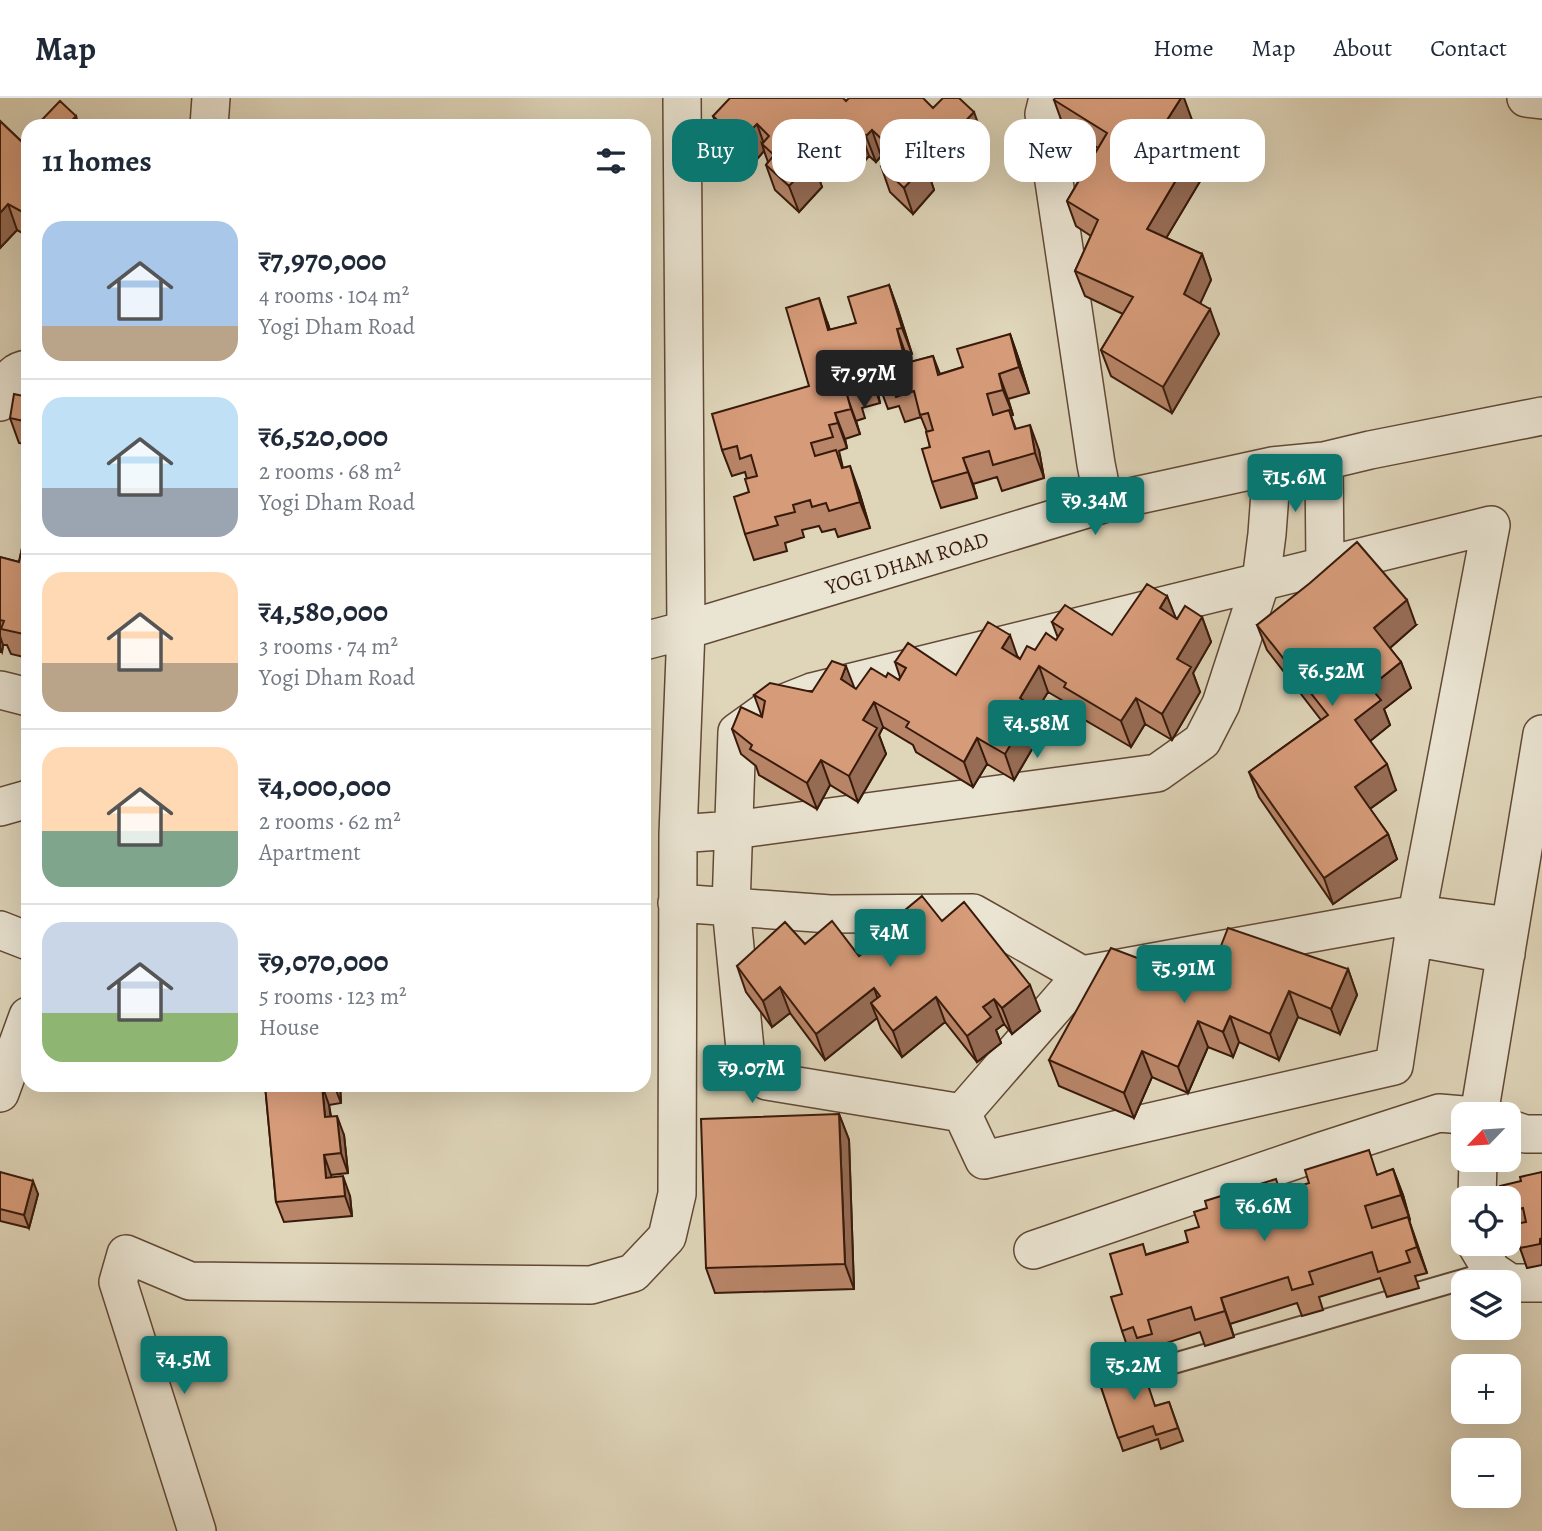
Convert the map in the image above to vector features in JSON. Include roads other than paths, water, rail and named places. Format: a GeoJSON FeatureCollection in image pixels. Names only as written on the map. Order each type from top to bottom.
{"type":"FeatureCollection","features":[{"type":"Feature","properties":{"kind":"street"},"geometry":{"type":"LineString","coordinates":[[210,119],[211,98]]}},
{"type":"Feature","properties":{"kind":"street"},"geometry":{"type":"LineString","coordinates":[[197,1531],[118,1282],[126,1254],[190,1281],[591,1285],[633,1273],[667,1237],[677,1194],[677,834],[686,630],[682,98]]}},
{"type":"Feature","properties":{"kind":"street"},"geometry":{"type":"LineString","coordinates":[[1048,98],[1044,114],[1104,504]]}},
{"type":"Feature","properties":{"kind":"street"},"geometry":{"type":"LineString","coordinates":[[1525,98],[1542,100]]}},
{"type":"Feature","properties":{"kind":"street"},"geometry":{"type":"LineString","coordinates":[[0,402],[6,382],[21,370]]}},
{"type":"Feature","properties":{"kind":"street","name":"YOGI DHAM ROAD"},"geometry":{"type":"LineString","coordinates":[[651,639],[1104,504],[1272,466],[1324,461],[1542,416]]}},
{"type":"Feature","properties":{"kind":"street"},"geometry":{"type":"LineString","coordinates":[[1324,461],[1325,565]]}},
{"type":"Feature","properties":{"kind":"street"},"geometry":{"type":"LineString","coordinates":[[677,834],[733,830],[1157,773],[1202,741],[1222,704],[1261,581],[1272,466]]}},
{"type":"Feature","properties":{"kind":"street"},"geometry":{"type":"LineString","coordinates":[[1491,525],[1415,926],[1394,1066],[984,1160],[962,1113],[768,1081],[746,1059],[731,907],[737,733],[769,709],[812,692],[1491,525]]}},
{"type":"Feature","properties":{"kind":"street"},"geometry":{"type":"LineString","coordinates":[[0,690],[21,695]]}},
{"type":"Feature","properties":{"kind":"street"},"geometry":{"type":"LineString","coordinates":[[1481,1102],[1542,734]]}},
{"type":"Feature","properties":{"kind":"street"},"geometry":{"type":"LineString","coordinates":[[0,807],[21,801]]}},
{"type":"Feature","properties":{"kind":"street"},"geometry":{"type":"LineString","coordinates":[[677,904],[830,914],[973,913],[1082,975],[1415,926],[1508,940]]}},
{"type":"Feature","properties":{"kind":"street"},"geometry":{"type":"LineString","coordinates":[[0,930],[21,938]]}},
{"type":"Feature","properties":{"kind":"street"},"geometry":{"type":"LineString","coordinates":[[962,1113],[1082,975]]}},
{"type":"Feature","properties":{"kind":"street"},"geometry":{"type":"LineString","coordinates":[[0,1093],[21,1035]]}},
{"type":"Feature","properties":{"kind":"street"},"geometry":{"type":"LineString","coordinates":[[1033,1250],[1438,1113],[1451,1114]]}},
{"type":"Feature","properties":{"kind":"street"},"geometry":{"type":"LineString","coordinates":[[1521,1133],[1542,1134]]}},
{"type":"Feature","properties":{"kind":"street"},"geometry":{"type":"LineString","coordinates":[[1484,1257],[1510,1283],[1542,1283]]}},
{"type":"Feature","properties":{"kind":"lane"},"geometry":{"type":"LineString","coordinates":[[1166,1366],[1484,1257]]}}]}
